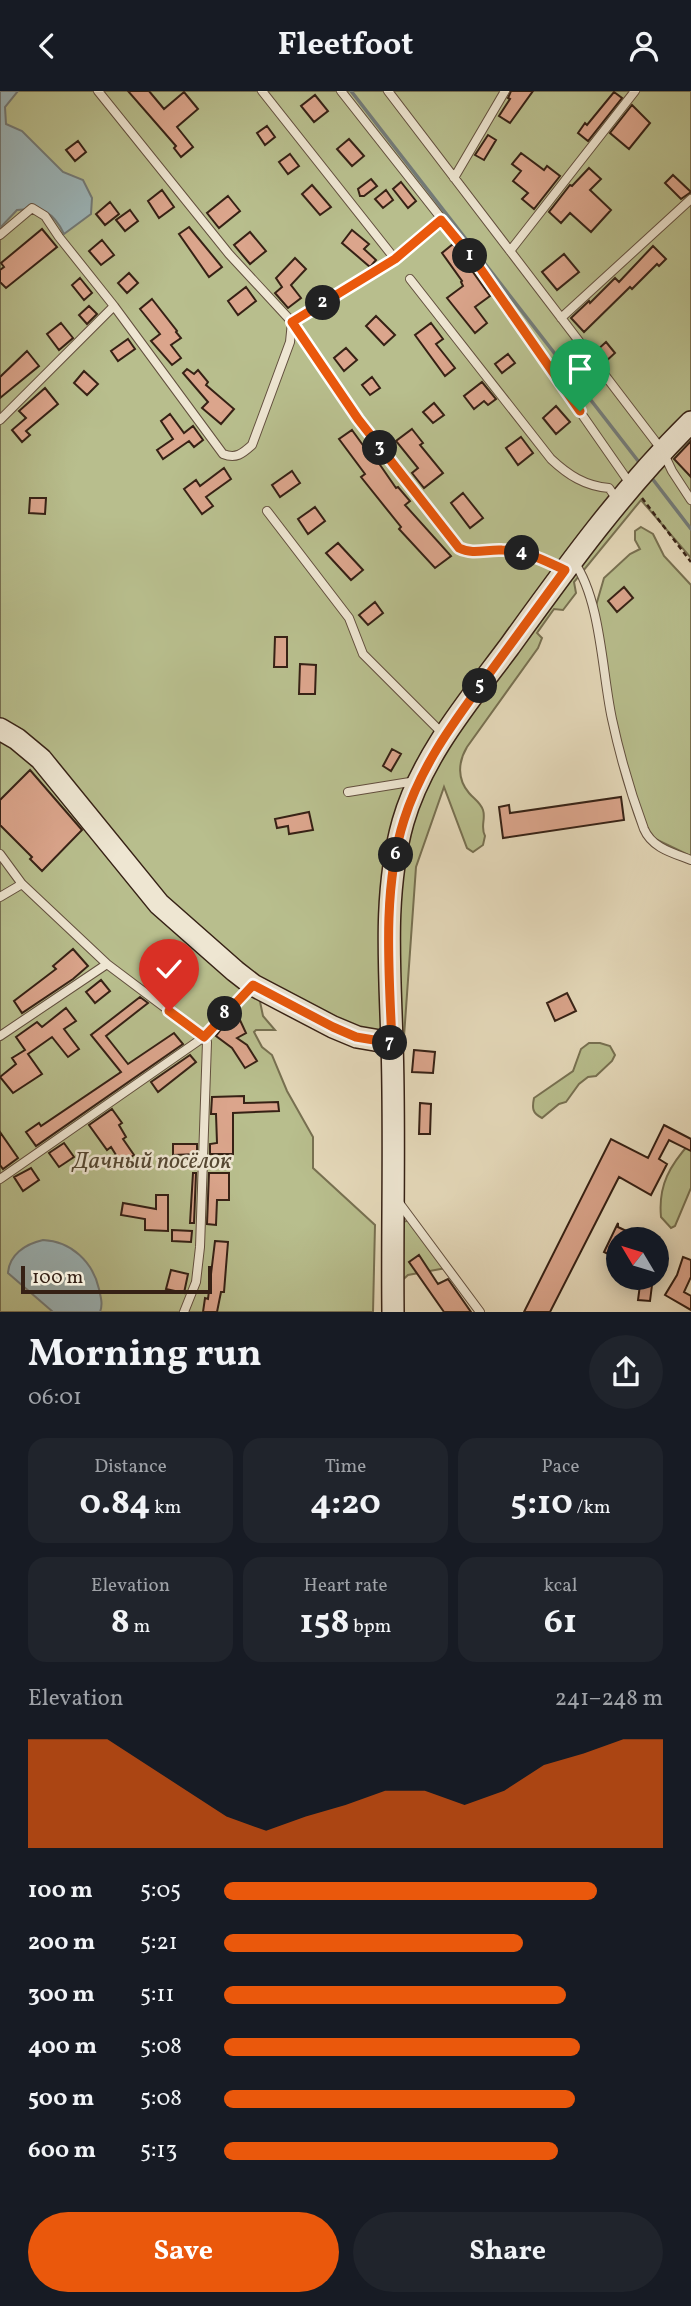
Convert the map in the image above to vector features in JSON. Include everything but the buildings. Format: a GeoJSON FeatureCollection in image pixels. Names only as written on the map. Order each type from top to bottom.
{"type":"FeatureCollection","features":[{"type":"Feature","properties":{"kind":"main road"},"geometry":{"type":"LineString","coordinates":[[393,1312],[392,1043],[389,966],[392,876],[403,823],[419,780],[444,735],[629,488],[691,422]]}},
{"type":"Feature","properties":{"kind":"main road"},"geometry":{"type":"LineString","coordinates":[[0,729],[41,759],[159,904],[253,985],[356,1037],[392,1043]]}},
{"type":"Feature","properties":{"kind":"lane"},"geometry":{"type":"LineString","coordinates":[[98,91],[229,254],[292,322],[358,419],[459,548],[466,552],[504,549],[533,555],[569,565],[585,577],[594,613],[612,720],[647,838],[658,846],[691,860]]}},
{"type":"Feature","properties":{"kind":"lane"},"geometry":{"type":"LineString","coordinates":[[261,91],[395,259]]}},
{"type":"Feature","properties":{"kind":"lane"},"geometry":{"type":"LineString","coordinates":[[341,91],[461,245],[629,488]]}},
{"type":"Feature","properties":{"kind":"lane"},"geometry":{"type":"LineString","coordinates":[[454,178],[505,91]]}},
{"type":"Feature","properties":{"kind":"lane"},"geometry":{"type":"LineString","coordinates":[[510,251],[635,91]]}},
{"type":"Feature","properties":{"kind":"lane"},"geometry":{"type":"LineString","coordinates":[[389,92],[561,318],[691,500]]}},
{"type":"Feature","properties":{"kind":"lane"},"geometry":{"type":"LineString","coordinates":[[561,318],[691,199]]}},
{"type":"Feature","properties":{"kind":"lane"},"geometry":{"type":"LineString","coordinates":[[0,235],[32,208],[40,211],[223,454],[230,457],[240,456],[252,446],[290,342],[292,322]]}},
{"type":"Feature","properties":{"kind":"lane"},"geometry":{"type":"LineString","coordinates":[[292,322],[395,259],[441,220]]}},
{"type":"Feature","properties":{"kind":"lane"},"geometry":{"type":"LineString","coordinates":[[410,279],[551,459],[577,480],[595,487],[629,488]]}},
{"type":"Feature","properties":{"kind":"lane"},"geometry":{"type":"LineString","coordinates":[[0,420],[114,306]]}},
{"type":"Feature","properties":{"kind":"lane"},"geometry":{"type":"LineString","coordinates":[[267,511],[349,618],[363,654],[444,735]]}},
{"type":"Feature","properties":{"kind":"lane"},"geometry":{"type":"LineString","coordinates":[[348,792],[419,780]]}},
{"type":"Feature","properties":{"kind":"lane"},"geometry":{"type":"LineString","coordinates":[[0,854],[22,884],[107,964],[207,1042],[200,1247],[196,1282],[184,1312]]}},
{"type":"Feature","properties":{"kind":"lane"},"geometry":{"type":"LineString","coordinates":[[0,898],[22,884]]}},
{"type":"Feature","properties":{"kind":"lane"},"geometry":{"type":"LineString","coordinates":[[0,1036],[107,964]]}},
{"type":"Feature","properties":{"kind":"lane"},"geometry":{"type":"LineString","coordinates":[[0,1179],[204,1037],[253,985]]}},
{"type":"Feature","properties":{"kind":"lane"},"geometry":{"type":"LineString","coordinates":[[391,1192],[480,1312]]}},
{"type":"Feature","properties":{"kind":"path"},"geometry":{"type":"LineString","coordinates":[[629,488],[691,562]]}},
{"type":"Feature","properties":{"kind":"green space","name":"Дачный посёлок"},"geometry":{"type":"Polygon","coordinates":[[[0,91],[691,91],[691,558],[641,500],[574,582],[576,593],[563,610],[554,609],[537,633],[542,638],[538,648],[464,753],[460,770],[462,782],[484,813],[483,845],[473,852],[467,848],[444,787],[416,867],[402,1065],[392,1043],[258,992],[263,1016],[275,1030],[254,1032],[262,1047],[272,1055],[287,1091],[313,1137],[313,1168],[375,1225],[373,1312],[0,1312],[0,91]]]}},
{"type":"Feature","properties":{"kind":"green space"},"geometry":{"type":"Polygon","coordinates":[[[641,527],[653,534],[664,556],[691,585],[691,856],[649,836],[617,738],[595,609],[604,578],[630,554],[640,549],[635,540],[635,531],[641,527]]]}},
{"type":"Feature","properties":{"kind":"green space"},"geometry":{"type":"Polygon","coordinates":[[[589,1043],[610,1046],[615,1055],[612,1061],[596,1076],[588,1077],[579,1084],[566,1102],[559,1104],[542,1118],[536,1114],[534,1098],[573,1071],[581,1049],[589,1043]]]}},
{"type":"Feature","properties":{"kind":"green space"},"geometry":{"type":"Polygon","coordinates":[[[691,1142],[691,1188],[675,1226],[671,1228],[661,1217],[661,1195],[671,1167],[691,1142]]]}},
{"type":"Feature","properties":{"kind":"green space"},"geometry":{"type":"Polygon","coordinates":[[[411,1220],[446,1268],[408,1275],[396,1286],[402,1222],[411,1220]]]}},
{"type":"Feature","properties":{"kind":"water"},"geometry":{"type":"Polygon","coordinates":[[[0,91],[18,91],[5,107],[6,124],[22,131],[63,172],[83,180],[92,198],[91,214],[64,234],[56,220],[46,212],[33,209],[17,210],[0,228],[0,91]]]}},
{"type":"Feature","properties":{"kind":"water"},"geometry":{"type":"Polygon","coordinates":[[[43,1240],[63,1244],[86,1262],[99,1289],[102,1304],[100,1312],[53,1312],[8,1273],[11,1261],[19,1251],[43,1240]]]}},
{"type":"Feature","properties":{"kind":"waterway"},"geometry":{"type":"LineString","coordinates":[[351,91],[642,466]]}},
{"type":"Feature","properties":{"kind":"waterway"},"geometry":{"type":"LineString","coordinates":[[651,477],[691,529]]}},
{"type":"Feature","properties":{"kind":"route"},"geometry":{"type":"LineString","coordinates":[[169,1011],[204,1037],[253,985],[356,1037],[392,1043],[389,966],[392,876],[403,823],[419,780],[444,735],[565,570],[533,555],[504,549],[466,552],[459,548],[358,419],[292,322],[395,259],[441,220],[478,265],[580,411]]}}]}
